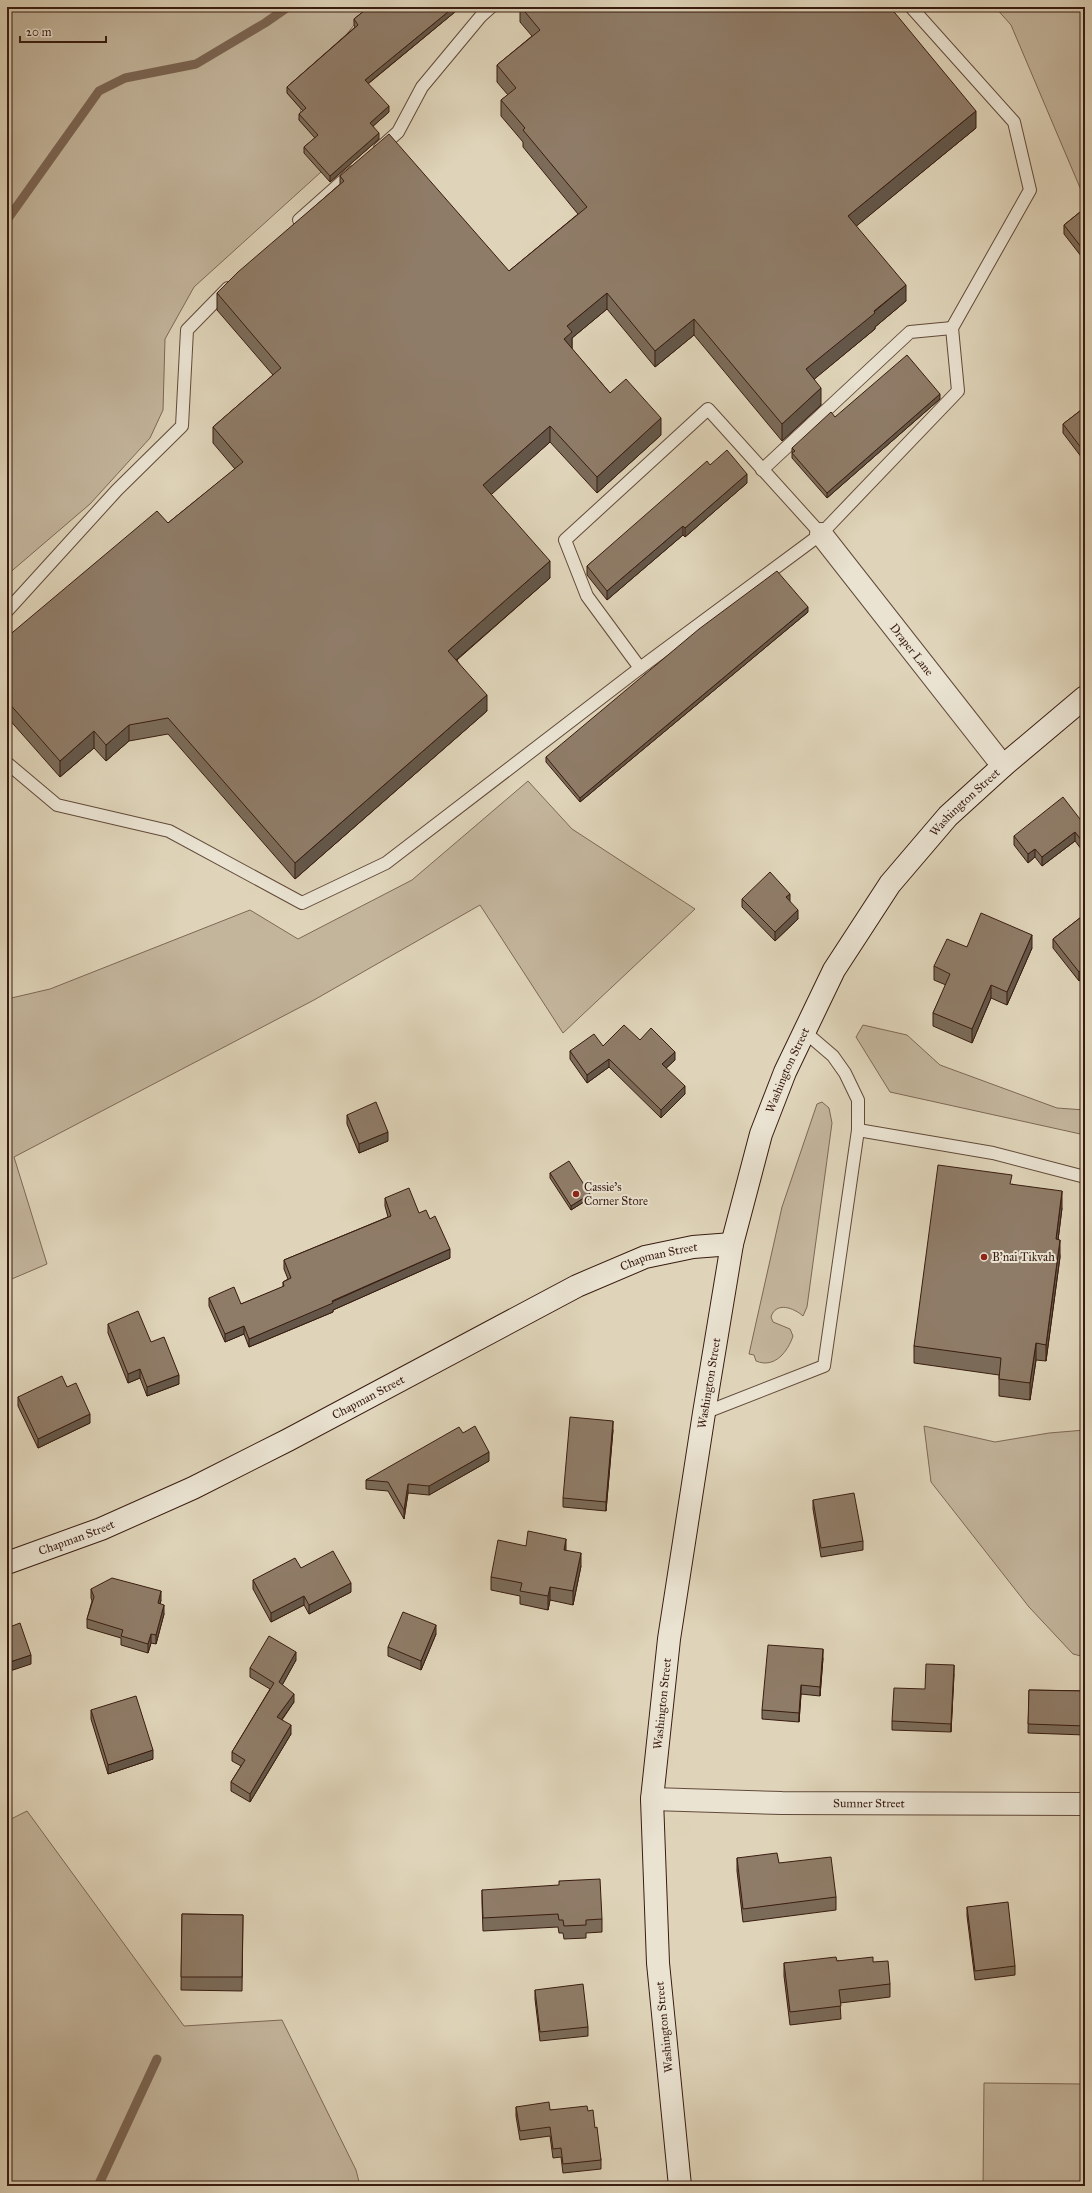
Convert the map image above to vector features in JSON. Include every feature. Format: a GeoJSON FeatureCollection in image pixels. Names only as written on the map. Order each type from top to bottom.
{"type":"FeatureCollection","features":[{"type":"Feature","properties":{"kind":"main road","name":"Draper Lane"},"geometry":{"type":"LineString","coordinates":[[821,534],[1003,766]]}},
{"type":"Feature","properties":{"kind":"main road","name":"Washington Street"},"geometry":{"type":"LineString","coordinates":[[680,2186],[658,1963],[652,1799],[669,1639],[704,1413],[732,1244],[761,1134],[785,1072],[834,970],[890,884],[948,816],[1003,766],[1085,698]]}},
{"type":"Feature","properties":{"kind":"main road","name":"Chapman Street"},"geometry":{"type":"LineString","coordinates":[[7,1563],[101,1529],[193,1488],[295,1436],[577,1286],[645,1257],[694,1247],[732,1244]]}},
{"type":"Feature","properties":{"kind":"main road","name":"Sumner Street"},"geometry":{"type":"LineString","coordinates":[[652,1799],[782,1803],[1085,1804]]}},
{"type":"Feature","properties":{"kind":"lane"},"geometry":{"type":"LineString","coordinates":[[289,229],[398,132],[422,87],[481,16],[491,7]]}},
{"type":"Feature","properties":{"kind":"lane"},"geometry":{"type":"LineString","coordinates":[[7,763],[57,805],[169,831],[302,903],[386,863],[640,668],[821,534],[958,391],[952,328],[1030,190],[1014,122],[911,7]]}},
{"type":"Feature","properties":{"kind":"lane"},"geometry":{"type":"LineString","coordinates":[[7,611],[117,490],[182,426],[187,330],[234,281]]}},
{"type":"Feature","properties":{"kind":"lane"},"geometry":{"type":"LineString","coordinates":[[762,470],[910,332],[952,328]]}},
{"type":"Feature","properties":{"kind":"lane"},"geometry":{"type":"LineString","coordinates":[[640,668],[587,596],[565,540],[708,409],[821,534]]}},
{"type":"Feature","properties":{"kind":"lane"},"geometry":{"type":"LineString","coordinates":[[704,1413],[824,1366],[858,1130],[858,1100],[845,1073],[832,1056],[805,1032]]}},
{"type":"Feature","properties":{"kind":"lane"},"geometry":{"type":"LineString","coordinates":[[858,1130],[993,1152],[1085,1177]]}},
{"type":"Feature","properties":{"kind":"shaded area"},"geometry":{"type":"Polygon","coordinates":[[[7,7],[376,7],[354,25],[331,54],[287,93],[301,109],[299,120],[318,141],[321,172],[194,287],[165,339],[163,410],[150,438],[90,504],[7,575],[7,7]]]}},
{"type":"Feature","properties":{"kind":"shaded area"},"geometry":{"type":"Polygon","coordinates":[[[995,7],[1085,7],[1085,187],[1081,190],[1011,25],[995,7]]]}},
{"type":"Feature","properties":{"kind":"shaded area"},"geometry":{"type":"Polygon","coordinates":[[[528,781],[572,829],[695,909],[563,1033],[480,905],[314,1000],[14,1157],[47,1264],[7,1281],[7,999],[50,989],[250,910],[298,939],[412,880],[528,781]]]}},
{"type":"Feature","properties":{"kind":"shaded area"},"geometry":{"type":"Polygon","coordinates":[[[863,1025],[907,1035],[940,1065],[1057,1108],[1085,1110],[1085,1135],[890,1092],[856,1037],[863,1025]]]}},
{"type":"Feature","properties":{"kind":"shaded area"},"geometry":{"type":"Polygon","coordinates":[[[822,1102],[829,1108],[832,1123],[807,1307],[803,1316],[786,1308],[777,1309],[773,1312],[771,1317],[773,1322],[790,1329],[793,1336],[788,1347],[780,1357],[775,1361],[763,1363],[756,1361],[754,1355],[749,1354],[782,1207],[817,1104],[822,1102]]]}},
{"type":"Feature","properties":{"kind":"shaded area"},"geometry":{"type":"Polygon","coordinates":[[[924,1426],[995,1442],[1049,1433],[1085,1430],[1085,1657],[1073,1654],[1029,1607],[931,1482],[924,1426]]]}},
{"type":"Feature","properties":{"kind":"shaded area"},"geometry":{"type":"Polygon","coordinates":[[[27,1811],[184,2026],[282,2020],[356,2170],[360,2186],[7,2186],[7,1821],[27,1811]]]}},
{"type":"Feature","properties":{"kind":"shaded area"},"geometry":{"type":"Polygon","coordinates":[[[984,2083],[1085,2084],[1085,2186],[983,2186],[984,2083]]]}},
{"type":"Feature","properties":{"kind":"building"},"geometry":{"type":"Polygon","coordinates":[[[369,7],[454,7],[365,80],[389,106],[370,123],[379,133],[330,176],[304,147],[318,135],[299,114],[306,108],[287,87],[358,25],[354,19],[369,7]]]}},
{"type":"Feature","properties":{"kind":"building"},"geometry":{"type":"Polygon","coordinates":[[[521,7],[890,7],[976,111],[848,216],[906,285],[874,311],[875,313],[806,369],[821,388],[782,424],[694,319],[655,351],[607,293],[567,326],[572,332],[564,339],[610,393],[626,379],[661,418],[597,477],[550,426],[483,485],[550,561],[448,651],[487,695],[295,863],[168,718],[129,725],[106,745],[94,731],[60,761],[7,701],[7,637],[157,511],[168,523],[243,462],[213,427],[281,368],[217,293],[238,272],[344,181],[340,176],[389,134],[509,271],[587,207],[523,130],[525,128],[501,100],[516,88],[497,65],[540,30],[521,7]]]}},
{"type":"Feature","properties":{"kind":"building"},"geometry":{"type":"Polygon","coordinates":[[[1085,208],[1085,252],[1064,225],[1085,208]]]}},
{"type":"Feature","properties":{"kind":"building"},"geometry":{"type":"Polygon","coordinates":[[[907,355],[940,394],[827,493],[792,453],[795,451],[792,448],[831,412],[835,417],[907,355]]]}},
{"type":"Feature","properties":{"kind":"building"},"geometry":{"type":"Polygon","coordinates":[[[1085,407],[1085,453],[1063,424],[1085,407]]]}},
{"type":"Feature","properties":{"kind":"building"},"geometry":{"type":"Polygon","coordinates":[[[727,450],[747,474],[685,528],[683,526],[607,591],[587,566],[707,461],[710,465],[727,450]]]}},
{"type":"Feature","properties":{"kind":"building"},"geometry":{"type":"Polygon","coordinates":[[[777,571],[808,607],[580,798],[546,757],[699,629],[777,571]]]}},
{"type":"Feature","properties":{"kind":"building"},"geometry":{"type":"Polygon","coordinates":[[[1063,797],[1083,823],[1085,822],[1085,845],[1075,832],[1042,857],[1035,849],[1028,854],[1014,836],[1063,797]]]}},
{"type":"Feature","properties":{"kind":"building"},"geometry":{"type":"Polygon","coordinates":[[[770,872],[790,894],[786,897],[798,910],[775,932],[742,899],[770,872]]]}},
{"type":"Feature","properties":{"kind":"building"},"geometry":{"type":"Polygon","coordinates":[[[981,913],[1032,935],[1007,992],[991,985],[972,1029],[933,1013],[950,974],[934,966],[947,939],[967,947],[981,913]]]}},
{"type":"Feature","properties":{"kind":"building"},"geometry":{"type":"Polygon","coordinates":[[[1085,914],[1085,967],[1079,972],[1053,939],[1085,914]]]}},
{"type":"Feature","properties":{"kind":"building"},"geometry":{"type":"Polygon","coordinates":[[[624,1025],[640,1040],[651,1028],[675,1052],[662,1064],[685,1086],[661,1110],[609,1059],[587,1075],[570,1051],[594,1034],[603,1046],[624,1025]]]}},
{"type":"Feature","properties":{"kind":"building"},"geometry":{"type":"Polygon","coordinates":[[[376,1102],[388,1132],[359,1144],[347,1115],[376,1102]]]}},
{"type":"Feature","properties":{"kind":"building"},"geometry":{"type":"Polygon","coordinates":[[[569,1161],[590,1194],[571,1206],[550,1173],[569,1161]]]}},
{"type":"Feature","properties":{"kind":"building"},"geometry":{"type":"Polygon","coordinates":[[[938,1165],[1012,1175],[1010,1184],[1062,1191],[1056,1239],[1060,1240],[1046,1345],[1036,1343],[1030,1383],[999,1379],[1001,1358],[914,1346],[938,1165]]]}},
{"type":"Feature","properties":{"kind":"building"},"geometry":{"type":"Polygon","coordinates":[[[409,1188],[419,1213],[426,1210],[430,1219],[435,1216],[450,1249],[332,1301],[333,1303],[249,1339],[244,1326],[225,1334],[209,1298],[234,1287],[241,1304],[284,1286],[283,1282],[291,1278],[284,1260],[391,1216],[385,1198],[409,1188]]]}},
{"type":"Feature","properties":{"kind":"building"},"geometry":{"type":"Polygon","coordinates":[[[138,1311],[151,1342],[164,1337],[179,1375],[147,1387],[140,1369],[128,1374],[108,1324],[138,1311]]]}},
{"type":"Feature","properties":{"kind":"building"},"geometry":{"type":"Polygon","coordinates":[[[62,1376],[67,1387],[76,1383],[90,1414],[38,1439],[18,1397],[62,1376]]]}},
{"type":"Feature","properties":{"kind":"building"},"geometry":{"type":"Polygon","coordinates":[[[570,1417],[613,1421],[606,1502],[563,1498],[570,1417]]]}},
{"type":"Feature","properties":{"kind":"building"},"geometry":{"type":"Polygon","coordinates":[[[475,1426],[489,1452],[429,1486],[408,1484],[404,1510],[388,1482],[366,1480],[459,1427],[463,1433],[475,1426]]]}},
{"type":"Feature","properties":{"kind":"building"},"geometry":{"type":"Polygon","coordinates":[[[854,1493],[863,1541],[821,1548],[813,1500],[854,1493]]]}},
{"type":"Feature","properties":{"kind":"building"},"geometry":{"type":"Polygon","coordinates":[[[528,1531],[566,1539],[564,1550],[581,1553],[573,1591],[550,1587],[548,1596],[520,1591],[522,1583],[491,1577],[498,1540],[526,1546],[528,1531]]]}},
{"type":"Feature","properties":{"kind":"building"},"geometry":{"type":"Polygon","coordinates":[[[333,1551],[351,1583],[309,1605],[304,1596],[271,1613],[253,1580],[295,1558],[301,1568],[333,1551]]]}},
{"type":"Feature","properties":{"kind":"building"},"geometry":{"type":"Polygon","coordinates":[[[112,1578],[161,1591],[158,1603],[164,1605],[156,1635],[151,1634],[148,1644],[121,1636],[123,1630],[87,1619],[94,1597],[91,1589],[112,1578]]]}},
{"type":"Feature","properties":{"kind":"building"},"geometry":{"type":"Polygon","coordinates":[[[403,1612],[436,1625],[421,1661],[388,1647],[403,1612]]]}},
{"type":"Feature","properties":{"kind":"building"},"geometry":{"type":"Polygon","coordinates":[[[20,1623],[31,1655],[7,1663],[7,1628],[20,1623]]]}},
{"type":"Feature","properties":{"kind":"building"},"geometry":{"type":"Polygon","coordinates":[[[269,1636],[296,1652],[279,1682],[294,1694],[277,1717],[291,1725],[250,1794],[231,1782],[245,1760],[232,1752],[274,1683],[250,1668],[269,1636]]]}},
{"type":"Feature","properties":{"kind":"building"},"geometry":{"type":"Polygon","coordinates":[[[768,1645],[823,1649],[820,1687],[801,1685],[799,1713],[762,1710],[768,1645]]]}},
{"type":"Feature","properties":{"kind":"building"},"geometry":{"type":"Polygon","coordinates":[[[926,1664],[954,1665],[951,1724],[892,1721],[894,1688],[925,1689],[926,1664]]]}},
{"type":"Feature","properties":{"kind":"building"},"geometry":{"type":"Polygon","coordinates":[[[1029,1690],[1085,1691],[1085,1726],[1028,1724],[1029,1690]]]}},
{"type":"Feature","properties":{"kind":"building"},"geometry":{"type":"Polygon","coordinates":[[[136,1696],[153,1750],[108,1765],[91,1710],[136,1696]]]}},
{"type":"Feature","properties":{"kind":"building"},"geometry":{"type":"Polygon","coordinates":[[[777,1853],[779,1863],[831,1857],[836,1897],[743,1909],[737,1858],[777,1853]]]}},
{"type":"Feature","properties":{"kind":"building"},"geometry":{"type":"Polygon","coordinates":[[[600,1879],[602,1919],[586,1920],[586,1925],[564,1926],[563,1920],[559,1920],[558,1914],[483,1918],[482,1890],[559,1885],[559,1881],[600,1879]]]}},
{"type":"Feature","properties":{"kind":"building"},"geometry":{"type":"Polygon","coordinates":[[[1008,1902],[1015,1966],[975,1971],[967,1907],[1008,1902]]]}},
{"type":"Feature","properties":{"kind":"building"},"geometry":{"type":"Polygon","coordinates":[[[182,1914],[243,1915],[242,1977],[181,1977],[182,1914]]]}},
{"type":"Feature","properties":{"kind":"building"},"geometry":{"type":"Polygon","coordinates":[[[836,1957],[837,1961],[873,1957],[873,1962],[888,1961],[890,1984],[839,1990],[841,2006],[790,2012],[784,1963],[836,1957]]]}},
{"type":"Feature","properties":{"kind":"building"},"geometry":{"type":"Polygon","coordinates":[[[583,1984],[588,2027],[540,2032],[535,1990],[583,1984]]]}},
{"type":"Feature","properties":{"kind":"building"},"geometry":{"type":"Polygon","coordinates":[[[549,2102],[550,2110],[587,2106],[588,2111],[593,2110],[595,2128],[597,2127],[601,2160],[563,2164],[561,2148],[553,2149],[550,2127],[520,2131],[516,2107],[549,2102]]]}},
{"type":"Feature","properties":{"kind":"waterway"},"geometry":{"type":"LineString","coordinates":[[7,220],[99,91],[125,78],[196,64],[265,23],[288,7]]}},
{"type":"Feature","properties":{"kind":"waterway"},"geometry":{"type":"LineString","coordinates":[[98,2186],[157,2059]]}},
{"type":"Feature","properties":{"kind":"place","name":"Cassie's Corner Store"},"geometry":{"type":"Point","coordinates":[576,1194]}},
{"type":"Feature","properties":{"kind":"place","name":"B'nai Tikvah"},"geometry":{"type":"Point","coordinates":[984,1257]}}]}
